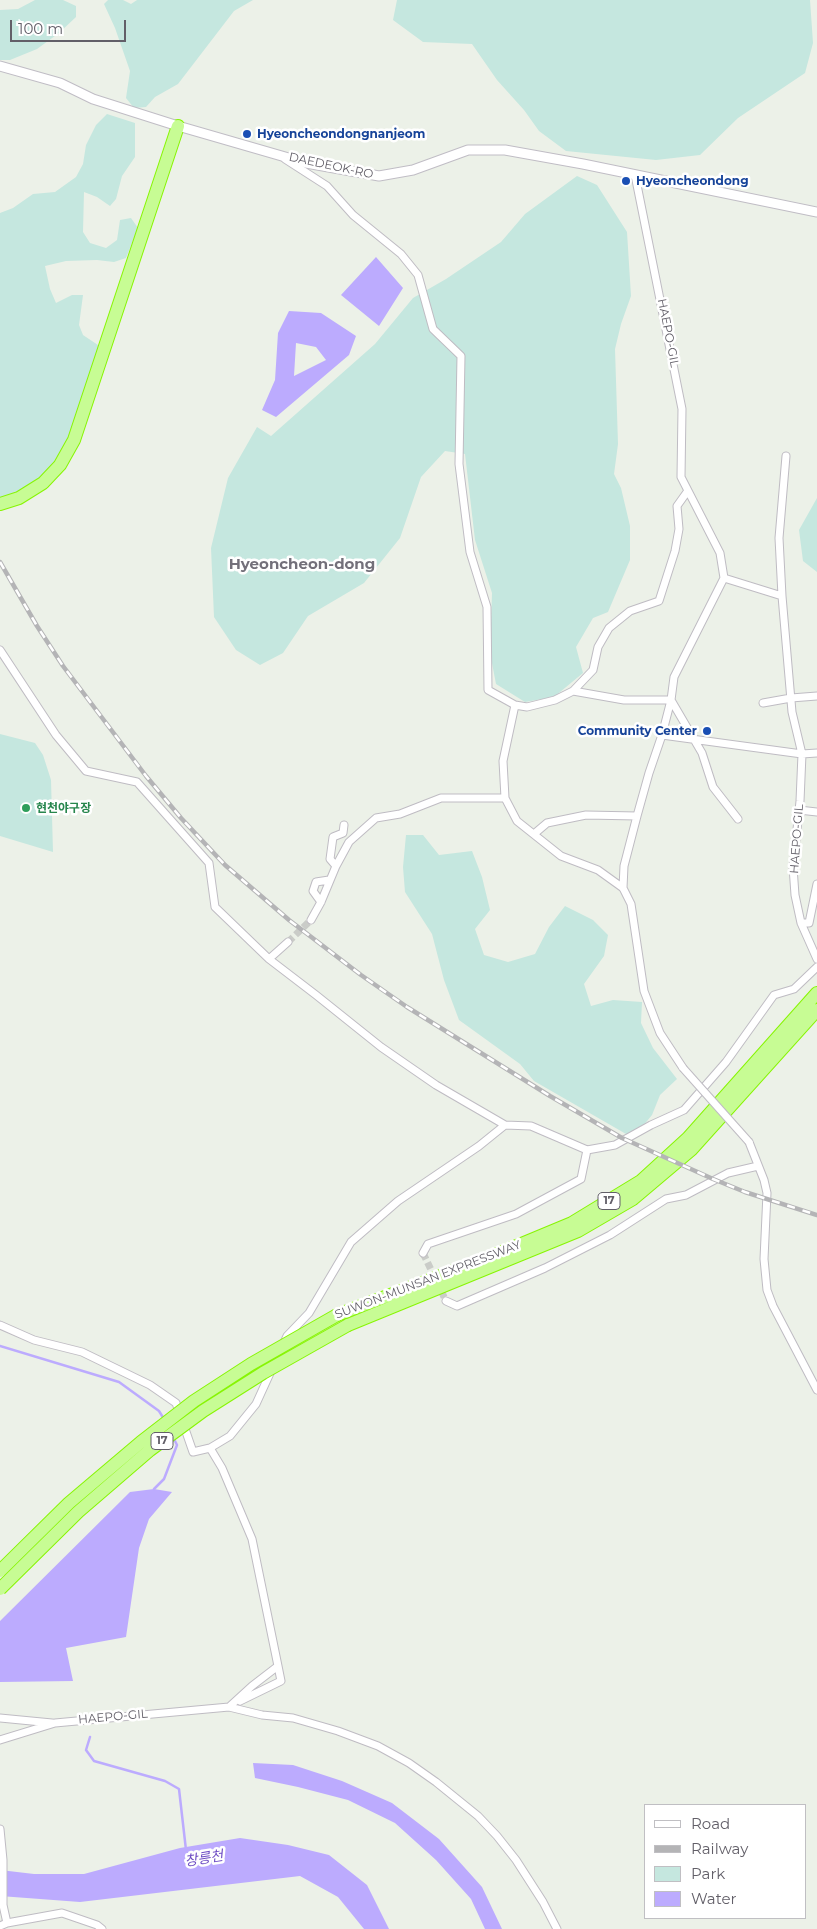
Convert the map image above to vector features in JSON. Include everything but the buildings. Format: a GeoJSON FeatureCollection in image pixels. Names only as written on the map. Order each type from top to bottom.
{"type":"FeatureCollection","features":[{"type":"Feature","properties":{"kind":"highway"},"geometry":{"type":"LineString","coordinates":[[0,504],[19,498],[43,484],[60,465],[74,440],[178,126]]}},
{"type":"Feature","properties":{"kind":"highway","name":"SUWON-MUNSAN EXPRESSWAY"},"geometry":{"type":"LineString","coordinates":[[0,1571],[69,1503],[148,1436],[194,1401],[251,1364],[337,1315],[483,1260],[572,1223],[640,1181],[688,1138],[817,993]]}},
{"type":"Feature","properties":{"kind":"highway","name":"SUWON-MUNSAN EXPRESSWAY"},"geometry":{"type":"LineString","coordinates":[[0,1589],[78,1512],[150,1450],[203,1411],[263,1373],[348,1325],[578,1231],[633,1199],[691,1150],[817,1010]]}},
{"type":"Feature","properties":{"kind":"street","name":"DAEDEOK-RO"},"geometry":{"type":"LineString","coordinates":[[0,66],[60,83],[93,98],[178,126],[306,163],[380,176],[413,170],[468,150],[505,150],[635,174],[817,212]]}},
{"type":"Feature","properties":{"kind":"street"},"geometry":{"type":"LineString","coordinates":[[278,155],[327,186],[354,215],[401,254],[418,276],[433,329],[462,356],[459,464],[470,552],[487,607],[488,690],[515,705],[527,707],[555,700],[573,691],[593,670],[598,647],[610,628],[630,611],[659,601],[678,537],[677,506],[688,492]]}},
{"type":"Feature","properties":{"kind":"street","name":"HAEPO-GIL"},"geometry":{"type":"LineString","coordinates":[[635,174],[682,409],[681,478],[720,553],[724,578]]}},
{"type":"Feature","properties":{"kind":"street","name":"HAEPO-GIL"},"geometry":{"type":"LineString","coordinates":[[786,456],[779,538],[782,596],[792,712],[802,754],[793,867],[795,895],[801,923],[817,959]]}},
{"type":"Feature","properties":{"kind":"street"},"geometry":{"type":"LineString","coordinates":[[623,888],[624,866],[649,774],[662,735],[671,700],[674,677],[724,578],[782,596]]}},
{"type":"Feature","properties":{"kind":"street"},"geometry":{"type":"LineString","coordinates":[[0,650],[56,735],[86,771],[137,782],[209,863],[215,907],[269,959],[316,994],[381,1047],[436,1085],[505,1125],[531,1126],[587,1150],[615,1145],[651,1125],[684,1110],[726,1062],[774,995],[794,989],[817,967]]}},
{"type":"Feature","properties":{"kind":"street"},"geometry":{"type":"LineString","coordinates":[[573,691],[624,700],[671,700]]}},
{"type":"Feature","properties":{"kind":"street"},"geometry":{"type":"LineString","coordinates":[[763,703],[817,696]]}},
{"type":"Feature","properties":{"kind":"street"},"geometry":{"type":"LineString","coordinates":[[671,700],[702,753],[713,787],[738,819]]}},
{"type":"Feature","properties":{"kind":"street"},"geometry":{"type":"LineString","coordinates":[[515,705],[503,761],[505,798],[517,821],[561,856],[598,870],[623,888],[631,904],[644,991],[660,1033],[683,1068],[749,1142],[764,1180],[766,1193],[764,1259],[767,1290],[773,1306],[817,1390]]}},
{"type":"Feature","properties":{"kind":"street"},"geometry":{"type":"LineString","coordinates":[[662,735],[802,754],[817,753]]}},
{"type":"Feature","properties":{"kind":"street"},"geometry":{"type":"LineString","coordinates":[[311,920],[349,842],[376,818],[400,814],[441,798],[505,798]]}},
{"type":"Feature","properties":{"kind":"street"},"geometry":{"type":"LineString","coordinates":[[799,810],[817,812]]}},
{"type":"Feature","properties":{"kind":"street"},"geometry":{"type":"LineString","coordinates":[[534,834],[547,823],[586,815],[637,816]]}},
{"type":"Feature","properties":{"kind":"street"},"geometry":{"type":"LineString","coordinates":[[336,866],[330,858],[334,838],[343,833],[344,825]]}},
{"type":"Feature","properties":{"kind":"street"},"geometry":{"type":"LineString","coordinates":[[321,902],[313,891],[316,882],[329,880]]}},
{"type":"Feature","properties":{"kind":"street","name":"HAEPO-GIL"},"geometry":{"type":"LineString","coordinates":[[801,923],[809,923],[817,884]]}},
{"type":"Feature","properties":{"kind":"street"},"geometry":{"type":"LineString","coordinates":[[269,959],[288,942]]}},
{"type":"Feature","properties":{"kind":"street"},"geometry":{"type":"LineString","coordinates":[[0,1325],[34,1340],[82,1352],[150,1385],[176,1403],[193,1452],[210,1448],[230,1436],[256,1404],[287,1336],[308,1313],[351,1242],[398,1201],[505,1125]]}},
{"type":"Feature","properties":{"kind":"street"},"geometry":{"type":"LineString","coordinates":[[424,1253],[428,1244],[516,1214],[581,1179],[587,1150]]}},
{"type":"Feature","properties":{"kind":"street"},"geometry":{"type":"LineString","coordinates":[[446,1301],[457,1306],[545,1268],[610,1235],[666,1199],[686,1195],[728,1172],[758,1166]]}},
{"type":"Feature","properties":{"kind":"street"},"geometry":{"type":"LineString","coordinates":[[210,1448],[222,1468],[252,1539],[281,1681],[255,1692],[229,1707]]}},
{"type":"Feature","properties":{"kind":"street"},"geometry":{"type":"LineString","coordinates":[[229,1707],[278,1666]]}},
{"type":"Feature","properties":{"kind":"street"},"geometry":{"type":"LineString","coordinates":[[229,1707],[262,1715],[293,1718],[338,1731],[378,1746],[409,1763],[459,1800],[497,1836],[516,1860],[543,1902],[556,1929]]}},
{"type":"Feature","properties":{"kind":"street","name":"HAEPO-GIL"},"geometry":{"type":"LineString","coordinates":[[0,1740],[55,1723],[229,1707]]}},
{"type":"Feature","properties":{"kind":"street"},"geometry":{"type":"LineString","coordinates":[[0,1718],[55,1723]]}},
{"type":"Feature","properties":{"kind":"street"},"geometry":{"type":"LineString","coordinates":[[0,1829],[3,1860],[3,1905],[7,1923]]}},
{"type":"Feature","properties":{"kind":"street"},"geometry":{"type":"LineString","coordinates":[[0,1926],[62,1913],[97,1925],[102,1929]]}},
{"type":"Feature","properties":{"kind":"green space"},"geometry":{"type":"Polygon","coordinates":[[[35,0],[63,0],[76,6],[76,17],[59,33],[37,49],[10,60],[0,60],[0,10],[18,9],[35,0]]]}},
{"type":"Feature","properties":{"kind":"green space"},"geometry":{"type":"Polygon","coordinates":[[[108,0],[123,0],[131,4],[137,0],[253,0],[234,11],[178,84],[155,97],[146,107],[134,108],[126,98],[130,71],[115,28],[104,4],[108,0]]]}},
{"type":"Feature","properties":{"kind":"green space"},"geometry":{"type":"Polygon","coordinates":[[[397,0],[810,0],[813,43],[805,73],[738,118],[700,155],[656,160],[566,151],[539,131],[524,110],[497,80],[472,44],[423,42],[393,20],[397,0]]]}},
{"type":"Feature","properties":{"kind":"green space"},"geometry":{"type":"Polygon","coordinates":[[[107,114],[135,123],[135,157],[122,176],[116,199],[110,206],[97,197],[84,192],[83,232],[90,243],[106,248],[117,240],[120,220],[131,218],[138,228],[126,258],[114,262],[97,260],[66,261],[45,266],[50,289],[56,303],[72,295],[83,295],[79,325],[83,335],[101,347],[62,454],[37,483],[15,496],[0,499],[0,213],[13,208],[33,194],[55,192],[76,177],[83,164],[86,145],[96,125],[107,114]]]}},
{"type":"Feature","properties":{"kind":"green space"},"geometry":{"type":"Polygon","coordinates":[[[577,176],[597,185],[627,232],[631,296],[615,349],[618,444],[614,474],[621,488],[630,526],[630,560],[608,612],[593,618],[576,647],[583,673],[554,697],[525,702],[496,684],[490,653],[492,593],[475,540],[465,454],[445,451],[421,477],[400,538],[364,583],[308,616],[283,653],[260,665],[236,650],[214,617],[211,548],[228,478],[257,427],[271,436],[375,344],[413,298],[446,279],[501,242],[525,214],[577,176]]]}},
{"type":"Feature","properties":{"kind":"green space"},"geometry":{"type":"Polygon","coordinates":[[[817,498],[817,572],[803,561],[799,530],[817,498]]]}},
{"type":"Feature","properties":{"kind":"green space","name":"현천야구장"},"geometry":{"type":"Polygon","coordinates":[[[0,734],[35,743],[43,755],[51,780],[53,852],[0,836],[0,734]]]}},
{"type":"Feature","properties":{"kind":"green space"},"geometry":{"type":"Polygon","coordinates":[[[406,835],[423,835],[439,855],[472,851],[482,877],[490,910],[475,929],[484,955],[508,962],[535,954],[549,927],[565,906],[593,920],[608,935],[604,956],[584,984],[591,1006],[613,1000],[642,1002],[641,1023],[653,1048],[677,1079],[660,1095],[652,1115],[633,1138],[534,1081],[520,1064],[459,1020],[444,980],[432,934],[405,892],[403,867],[406,835]]]}},
{"type":"Feature","properties":{"kind":"water"},"geometry":{"type":"Polygon","coordinates":[[[376,257],[403,288],[379,326],[341,295],[376,257]]]}},
{"type":"Feature","properties":{"kind":"water"},"geometry":{"type":"Polygon","coordinates":[[[289,311],[321,313],[356,336],[349,355],[276,417],[262,410],[275,380],[278,333],[289,311]],[[296,343],[294,376],[326,360],[316,347],[296,343]]]}},
{"type":"Feature","properties":{"kind":"water"},"geometry":{"type":"Polygon","coordinates":[[[154,1489],[172,1492],[149,1519],[139,1548],[126,1637],[66,1648],[73,1681],[0,1682],[0,1621],[130,1492],[154,1489]]]}},
{"type":"Feature","properties":{"kind":"water"},"geometry":{"type":"Polygon","coordinates":[[[253,1763],[293,1765],[342,1781],[392,1803],[439,1839],[482,1887],[502,1929],[485,1929],[471,1899],[436,1860],[395,1823],[348,1800],[255,1778],[253,1763]]]}},
{"type":"Feature","properties":{"kind":"water","name":"창릉천"},"geometry":{"type":"Polygon","coordinates":[[[240,1838],[288,1845],[329,1855],[367,1885],[389,1929],[364,1929],[338,1897],[300,1876],[80,1902],[0,1896],[0,1870],[34,1874],[84,1874],[180,1848],[240,1838]]]}},
{"type":"Feature","properties":{"kind":"waterway"},"geometry":{"type":"LineString","coordinates":[[0,1346],[119,1382],[159,1411],[164,1419]]}},
{"type":"Feature","properties":{"kind":"waterway"},"geometry":{"type":"LineString","coordinates":[[154,1489],[164,1479],[177,1445],[173,1437]]}},
{"type":"Feature","properties":{"kind":"waterway","name":"창릉천"},"geometry":{"type":"LineString","coordinates":[[90,1737],[86,1750],[94,1761],[165,1781],[179,1789],[186,1850]]}},
{"type":"Feature","properties":{"kind":"tunnel"},"geometry":{"type":"LineString","coordinates":[[288,942],[311,920]]}},
{"type":"Feature","properties":{"kind":"tunnel"},"geometry":{"type":"LineString","coordinates":[[423,1253],[446,1301]]}},
{"type":"Feature","properties":{"kind":"railway"},"geometry":{"type":"LineString","coordinates":[[0,562],[37,626],[63,666],[146,776],[181,818],[225,865],[289,920],[361,975],[407,1007],[550,1096],[622,1138],[745,1192],[817,1215]]}},
{"type":"Feature","properties":{"kind":"place","name":"Hyeoncheondongnanjeom"},"geometry":{"type":"Point","coordinates":[247,134]}},
{"type":"Feature","properties":{"kind":"place","name":"Hyeoncheondong"},"geometry":{"type":"Point","coordinates":[626,181]}},
{"type":"Feature","properties":{"kind":"place","name":"Community Center"},"geometry":{"type":"Point","coordinates":[707,731]}},
{"type":"Feature","properties":{"kind":"place","name":"현천야구장"},"geometry":{"type":"Point","coordinates":[26,808]}},
{"type":"Feature","properties":{"kind":"district","name":"Hyeoncheon-dong"},"geometry":{"type":"Point","coordinates":[302,565]}}]}
